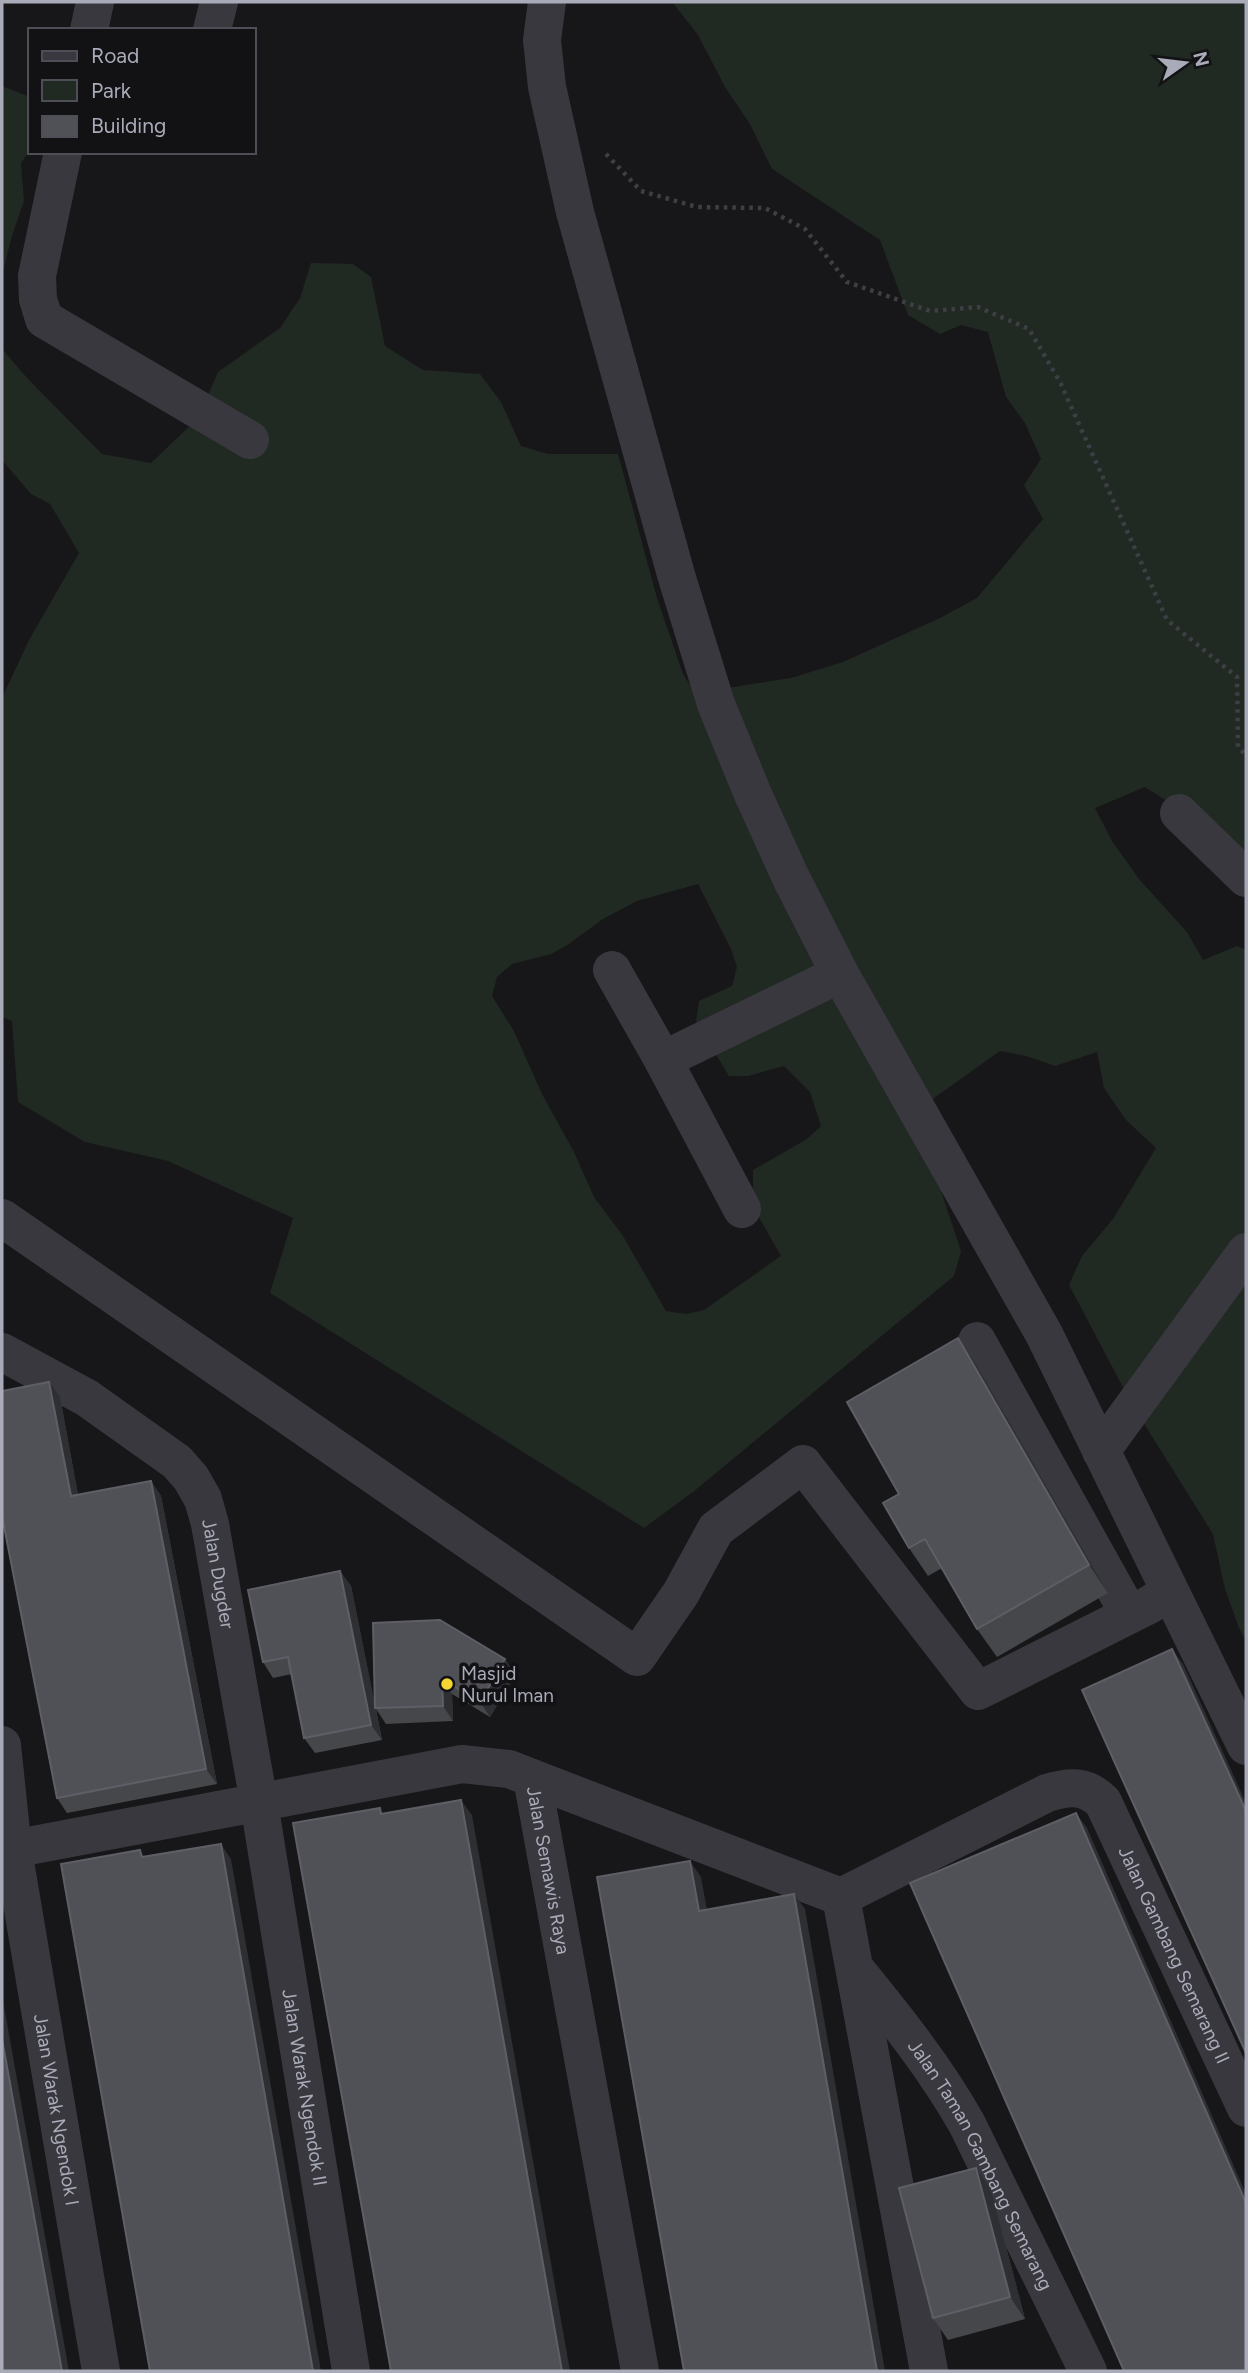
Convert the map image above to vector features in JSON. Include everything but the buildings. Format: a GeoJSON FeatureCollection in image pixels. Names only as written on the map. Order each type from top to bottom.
{"type":"FeatureCollection","features":[{"type":"Feature","properties":{"kind":"street"},"geometry":{"type":"LineString","coordinates":[[89,28],[95,2]]}},
{"type":"Feature","properties":{"kind":"street"},"geometry":{"type":"LineString","coordinates":[[212,28],[219,2]]}},
{"type":"Feature","properties":{"kind":"street"},"geometry":{"type":"LineString","coordinates":[[547,2],[542,40],[547,88],[575,212],[677,578],[716,704],[791,878],[840,974],[1044,1334],[1168,1592],[1246,1746]]}},
{"type":"Feature","properties":{"kind":"street"},"geometry":{"type":"LineString","coordinates":[[63,154],[37,276],[38,299],[44,319],[250,439]]}},
{"type":"Feature","properties":{"kind":"street"},"geometry":{"type":"LineString","coordinates":[[1179,813],[1246,878]]}},
{"type":"Feature","properties":{"kind":"street"},"geometry":{"type":"LineString","coordinates":[[612,971],[742,1209]]}},
{"type":"Feature","properties":{"kind":"street"},"geometry":{"type":"LineString","coordinates":[[663,1060],[840,974]]}},
{"type":"Feature","properties":{"kind":"street"},"geometry":{"type":"LineString","coordinates":[[2,1218],[637,1657],[681,1593],[716,1529],[803,1464],[978,1691],[1168,1592]]}},
{"type":"Feature","properties":{"kind":"street"},"geometry":{"type":"LineString","coordinates":[[1101,1451],[1246,1252]]}},
{"type":"Feature","properties":{"kind":"street"},"geometry":{"type":"LineString","coordinates":[[978,1341],[1129,1614]]}},
{"type":"Feature","properties":{"kind":"street","name":"Jalan Dugder"},"geometry":{"type":"LineString","coordinates":[[2,1352],[87,1398],[177,1462],[191,1478],[203,1499],[259,1803]]}},
{"type":"Feature","properties":{"kind":"street","name":"Jalan Warak Ngendok I"},"geometry":{"type":"LineString","coordinates":[[2,1745],[8,1850],[101,2371]]}},
{"type":"Feature","properties":{"kind":"street","name":"Jalan Semawis Raya"},"geometry":{"type":"LineString","coordinates":[[8,1850],[462,1764],[509,1769],[532,1778],[640,2371]]}},
{"type":"Feature","properties":{"kind":"street"},"geometry":{"type":"LineString","coordinates":[[532,1778],[841,1898]]}},
{"type":"Feature","properties":{"kind":"street","name":"Jalan Gambang Semarang II"},"geometry":{"type":"LineString","coordinates":[[841,1898],[1047,1793],[1079,1787],[1093,1791],[1103,1802],[1246,2108]]}},
{"type":"Feature","properties":{"kind":"street","name":"Jalan Warak Ngendok II"},"geometry":{"type":"LineString","coordinates":[[259,1803],[351,2371]]}},
{"type":"Feature","properties":{"kind":"street","name":"Jalan Taman Gambang Semarang"},"geometry":{"type":"LineString","coordinates":[[841,1898],[929,2371]]}},
{"type":"Feature","properties":{"kind":"street","name":"Jalan Taman Gambang Semarang"},"geometry":{"type":"LineString","coordinates":[[855,1969],[897,2019],[946,2087],[967,2124],[1088,2371]]}},
{"type":"Feature","properties":{"kind":"path"},"geometry":{"type":"LineString","coordinates":[[604,153],[641,191],[697,207],[765,208],[805,229],[847,282],[930,311],[978,307],[1029,330],[1060,382],[1167,620],[1237,677],[1238,747],[1246,755]]}},
{"type":"Feature","properties":{"kind":"green space"},"geometry":{"type":"Polygon","coordinates":[[[636,2],[1246,2],[1246,852],[1145,787],[1095,808],[1112,841],[1139,879],[1187,932],[1203,960],[1237,946],[1246,950],[1246,1641],[1225,1589],[1213,1534],[1133,1406],[1069,1285],[1082,1256],[1113,1219],[1156,1148],[1126,1120],[1104,1088],[1097,1052],[1055,1066],[1000,1051],[906,1118],[942,1194],[961,1251],[954,1276],[693,1492],[644,1528],[270,1293],[293,1218],[168,1161],[85,1142],[18,1102],[12,1021],[2,1017],[2,698],[29,640],[79,553],[50,504],[31,494],[2,460],[2,340],[3,350],[28,379],[102,454],[151,463],[198,418],[218,372],[280,328],[300,298],[311,263],[353,264],[371,277],[385,346],[423,370],[480,374],[501,402],[521,446],[548,454],[618,454],[657,598],[683,674],[695,693],[791,678],[843,662],[940,618],[977,598],[1043,519],[1024,485],[1041,459],[1025,423],[1006,397],[988,332],[961,325],[940,334],[908,315],[880,240],[772,169],[750,124],[725,87],[698,35],[673,3],[636,2]],[[698,884],[637,901],[603,919],[551,954],[512,964],[497,977],[492,996],[514,1031],[542,1094],[574,1152],[594,1197],[623,1236],[666,1311],[686,1314],[704,1310],[781,1256],[753,1207],[753,1170],[807,1139],[821,1126],[810,1092],[784,1066],[748,1076],[729,1076],[696,1021],[699,1001],[732,986],[737,967],[731,949],[698,884]]]}},
{"type":"Feature","properties":{"kind":"green space"},"geometry":{"type":"Polygon","coordinates":[[[2,86],[28,96],[28,153],[21,163],[24,201],[2,277],[2,86]]]}},
{"type":"Feature","properties":{"kind":"place","name":"Masjid Nurul Iman"},"geometry":{"type":"Point","coordinates":[447,1684]}}]}
